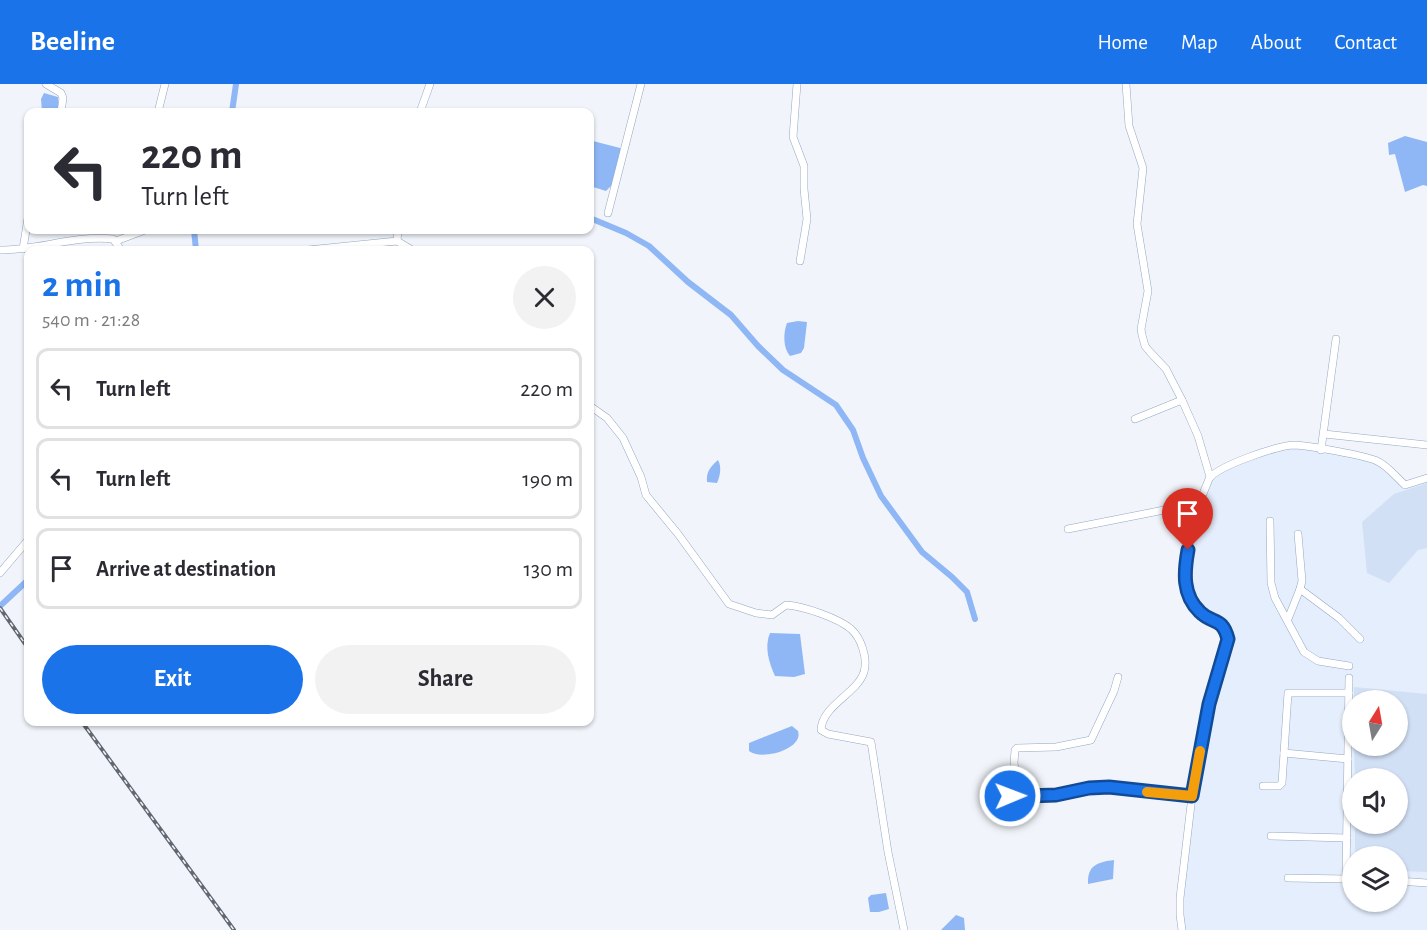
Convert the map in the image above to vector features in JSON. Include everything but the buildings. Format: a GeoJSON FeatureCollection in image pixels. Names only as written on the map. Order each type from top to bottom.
{"type":"FeatureCollection","features":[{"type":"Feature","properties":{"kind":"street"},"geometry":{"type":"LineString","coordinates":[[46,84],[61,93],[63,98],[62,108]]}},
{"type":"Feature","properties":{"kind":"street"},"geometry":{"type":"LineString","coordinates":[[159,108],[165,84]]}},
{"type":"Feature","properties":{"kind":"street"},"geometry":{"type":"LineString","coordinates":[[421,108],[430,84]]}},
{"type":"Feature","properties":{"kind":"street"},"geometry":{"type":"LineString","coordinates":[[608,213],[641,84]]}},
{"type":"Feature","properties":{"kind":"street"},"geometry":{"type":"LineString","coordinates":[[797,84],[793,137],[804,166],[807,219],[800,261]]}},
{"type":"Feature","properties":{"kind":"street"},"geometry":{"type":"LineString","coordinates":[[1126,84],[1129,126],[1143,168],[1137,224],[1148,291],[1141,329],[1145,346],[1166,369],[1182,400],[1198,436],[1210,477]]}},
{"type":"Feature","properties":{"kind":"street"},"geometry":{"type":"LineString","coordinates":[[0,250],[23,249],[25,234]]}},
{"type":"Feature","properties":{"kind":"street"},"geometry":{"type":"LineString","coordinates":[[116,241],[135,234]]}},
{"type":"Feature","properties":{"kind":"street"},"geometry":{"type":"LineString","coordinates":[[397,241],[398,234]]}},
{"type":"Feature","properties":{"kind":"street"},"geometry":{"type":"LineString","coordinates":[[42,246],[98,237],[113,239],[119,246]]}},
{"type":"Feature","properties":{"kind":"street"},"geometry":{"type":"LineString","coordinates":[[348,246],[397,241],[405,246]]}},
{"type":"Feature","properties":{"kind":"street"},"geometry":{"type":"LineString","coordinates":[[1321,450],[1336,339]]}},
{"type":"Feature","properties":{"kind":"street"},"geometry":{"type":"LineString","coordinates":[[1135,419],[1182,400]]}},
{"type":"Feature","properties":{"kind":"street"},"geometry":{"type":"LineString","coordinates":[[594,409],[607,418],[623,438],[641,477],[646,495],[678,534],[729,604],[756,613],[772,615],[786,604],[796,606],[841,623],[858,638],[865,660],[864,672],[858,682],[826,715],[821,723],[821,730],[828,734],[871,742],[890,862],[904,930]]}},
{"type":"Feature","properties":{"kind":"street"},"geometry":{"type":"LineString","coordinates":[[1324,434],[1427,445]]}},
{"type":"Feature","properties":{"kind":"street"},"geometry":{"type":"LineString","coordinates":[[1182,930],[1179,915],[1180,898],[1192,796],[1209,704],[1228,639],[1226,630],[1220,621],[1200,612],[1184,583],[1194,516],[1210,477],[1229,464],[1293,445],[1378,461],[1406,485],[1427,478]]}},
{"type":"Feature","properties":{"kind":"street"},"geometry":{"type":"LineString","coordinates":[[1068,529],[1164,510],[1174,510],[1194,516]]}},
{"type":"Feature","properties":{"kind":"street"},"geometry":{"type":"LineString","coordinates":[[1270,521],[1271,583],[1275,598],[1304,652],[1318,661],[1349,666]]}},
{"type":"Feature","properties":{"kind":"street"},"geometry":{"type":"LineString","coordinates":[[1288,619],[1302,581],[1298,534]]}},
{"type":"Feature","properties":{"kind":"street"},"geometry":{"type":"LineString","coordinates":[[0,573],[24,545]]}},
{"type":"Feature","properties":{"kind":"street"},"geometry":{"type":"LineString","coordinates":[[1300,589],[1339,618],[1360,639]]}},
{"type":"Feature","properties":{"kind":"street"},"geometry":{"type":"LineString","coordinates":[[1018,793],[1014,763],[1016,749],[1056,747],[1091,740],[1114,691],[1118,677]]}},
{"type":"Feature","properties":{"kind":"street"},"geometry":{"type":"LineString","coordinates":[[1349,678],[1349,690]]}},
{"type":"Feature","properties":{"kind":"street"},"geometry":{"type":"LineString","coordinates":[[1263,786],[1281,785],[1288,693],[1342,693]]}},
{"type":"Feature","properties":{"kind":"street"},"geometry":{"type":"LineString","coordinates":[[1284,753],[1348,759]]}},
{"type":"Feature","properties":{"kind":"street"},"geometry":{"type":"LineString","coordinates":[[1347,846],[1348,756]]}},
{"type":"Feature","properties":{"kind":"street"},"geometry":{"type":"LineString","coordinates":[[993,813],[1010,796],[1018,793],[1027,796],[1056,795],[1089,788],[1109,787],[1192,796]]}},
{"type":"Feature","properties":{"kind":"street"},"geometry":{"type":"LineString","coordinates":[[1271,836],[1347,838]]}},
{"type":"Feature","properties":{"kind":"street"},"geometry":{"type":"LineString","coordinates":[[1288,878],[1342,879]]}},
{"type":"Feature","properties":{"kind":"street"},"geometry":{"type":"LineString","coordinates":[[1408,882],[1427,883]]}},
{"type":"Feature","properties":{"kind":"shaded area"},"geometry":{"type":"Polygon","coordinates":[[[1293,446],[1377,462],[1406,486],[1427,480],[1427,930],[1184,930],[1183,901],[1192,809],[1211,704],[1228,651],[1229,639],[1227,630],[1200,612],[1185,583],[1194,518],[1212,475],[1229,465],[1293,446]]]}},
{"type":"Feature","properties":{"kind":"shaded area"},"geometry":{"type":"Polygon","coordinates":[[[1427,483],[1427,548],[1418,550],[1389,583],[1367,573],[1362,522],[1394,494],[1427,483]]]}},
{"type":"Feature","properties":{"kind":"shaded area"},"geometry":{"type":"Polygon","coordinates":[[[1354,687],[1385,690],[1354,690],[1354,687]]]}},
{"type":"Feature","properties":{"kind":"shaded area"},"geometry":{"type":"Polygon","coordinates":[[[1408,692],[1427,694],[1427,872],[1408,871],[1408,846],[1355,846],[1355,834],[1408,834],[1408,768],[1355,768],[1354,756],[1408,756],[1408,692]]]}},
{"type":"Feature","properties":{"kind":"water"},"geometry":{"type":"Polygon","coordinates":[[[44,93],[58,97],[59,108],[42,108],[41,99],[44,93]]]}},
{"type":"Feature","properties":{"kind":"water"},"geometry":{"type":"Polygon","coordinates":[[[1405,136],[1427,142],[1427,186],[1423,185],[1405,192],[1395,154],[1389,155],[1388,143],[1405,136]]]}},
{"type":"Feature","properties":{"kind":"water"},"geometry":{"type":"Polygon","coordinates":[[[594,141],[620,148],[622,152],[612,185],[606,191],[594,187],[594,141]]]}},
{"type":"Feature","properties":{"kind":"water"},"geometry":{"type":"Polygon","coordinates":[[[807,322],[804,348],[801,353],[790,356],[785,345],[786,327],[787,323],[807,322]]]}},
{"type":"Feature","properties":{"kind":"water"},"geometry":{"type":"Polygon","coordinates":[[[718,460],[720,472],[717,483],[707,482],[709,470],[718,460]]]}},
{"type":"Feature","properties":{"kind":"water"},"geometry":{"type":"Polygon","coordinates":[[[770,633],[800,634],[805,674],[794,677],[775,676],[768,655],[767,644],[770,633]]]}},
{"type":"Feature","properties":{"kind":"water"},"geometry":{"type":"Polygon","coordinates":[[[792,726],[798,731],[798,737],[795,743],[788,748],[763,755],[749,751],[749,743],[792,726]]]}},
{"type":"Feature","properties":{"kind":"water"},"geometry":{"type":"Polygon","coordinates":[[[1114,860],[1113,879],[1088,884],[1089,873],[1095,866],[1114,860]]]}},
{"type":"Feature","properties":{"kind":"water"},"geometry":{"type":"Polygon","coordinates":[[[886,893],[889,909],[870,912],[868,898],[871,895],[886,893]]]}},
{"type":"Feature","properties":{"kind":"water"},"geometry":{"type":"Polygon","coordinates":[[[956,915],[964,918],[965,930],[941,930],[956,915]]]}},
{"type":"Feature","properties":{"kind":"waterway"},"geometry":{"type":"LineString","coordinates":[[233,108],[236,84]]}},
{"type":"Feature","properties":{"kind":"waterway"},"geometry":{"type":"LineString","coordinates":[[594,220],[649,246],[688,282],[731,315],[783,370],[836,405],[853,430],[881,496],[922,552],[967,592],[975,619]]}},
{"type":"Feature","properties":{"kind":"waterway"},"geometry":{"type":"LineString","coordinates":[[194,234],[196,246]]}},
{"type":"Feature","properties":{"kind":"waterway"},"geometry":{"type":"LineString","coordinates":[[0,606],[24,584]]}},
{"type":"Feature","properties":{"kind":"railway"},"geometry":{"type":"LineString","coordinates":[[0,608],[24,642]]}},
{"type":"Feature","properties":{"kind":"railway"},"geometry":{"type":"LineString","coordinates":[[85,726],[234,930]]}},
{"type":"Feature","properties":{"kind":"slow traffic"},"geometry":{"type":"LineString","coordinates":[[1147,792],[1192,796],[1200,751]]}},
{"type":"Feature","properties":{"kind":"route"},"geometry":{"type":"LineString","coordinates":[[1010,796],[1018,793],[1027,796],[1056,795],[1089,788],[1109,787],[1192,796],[1209,704],[1228,639],[1226,630],[1220,621],[1200,612],[1190,597],[1184,583],[1188,550]]}}]}
